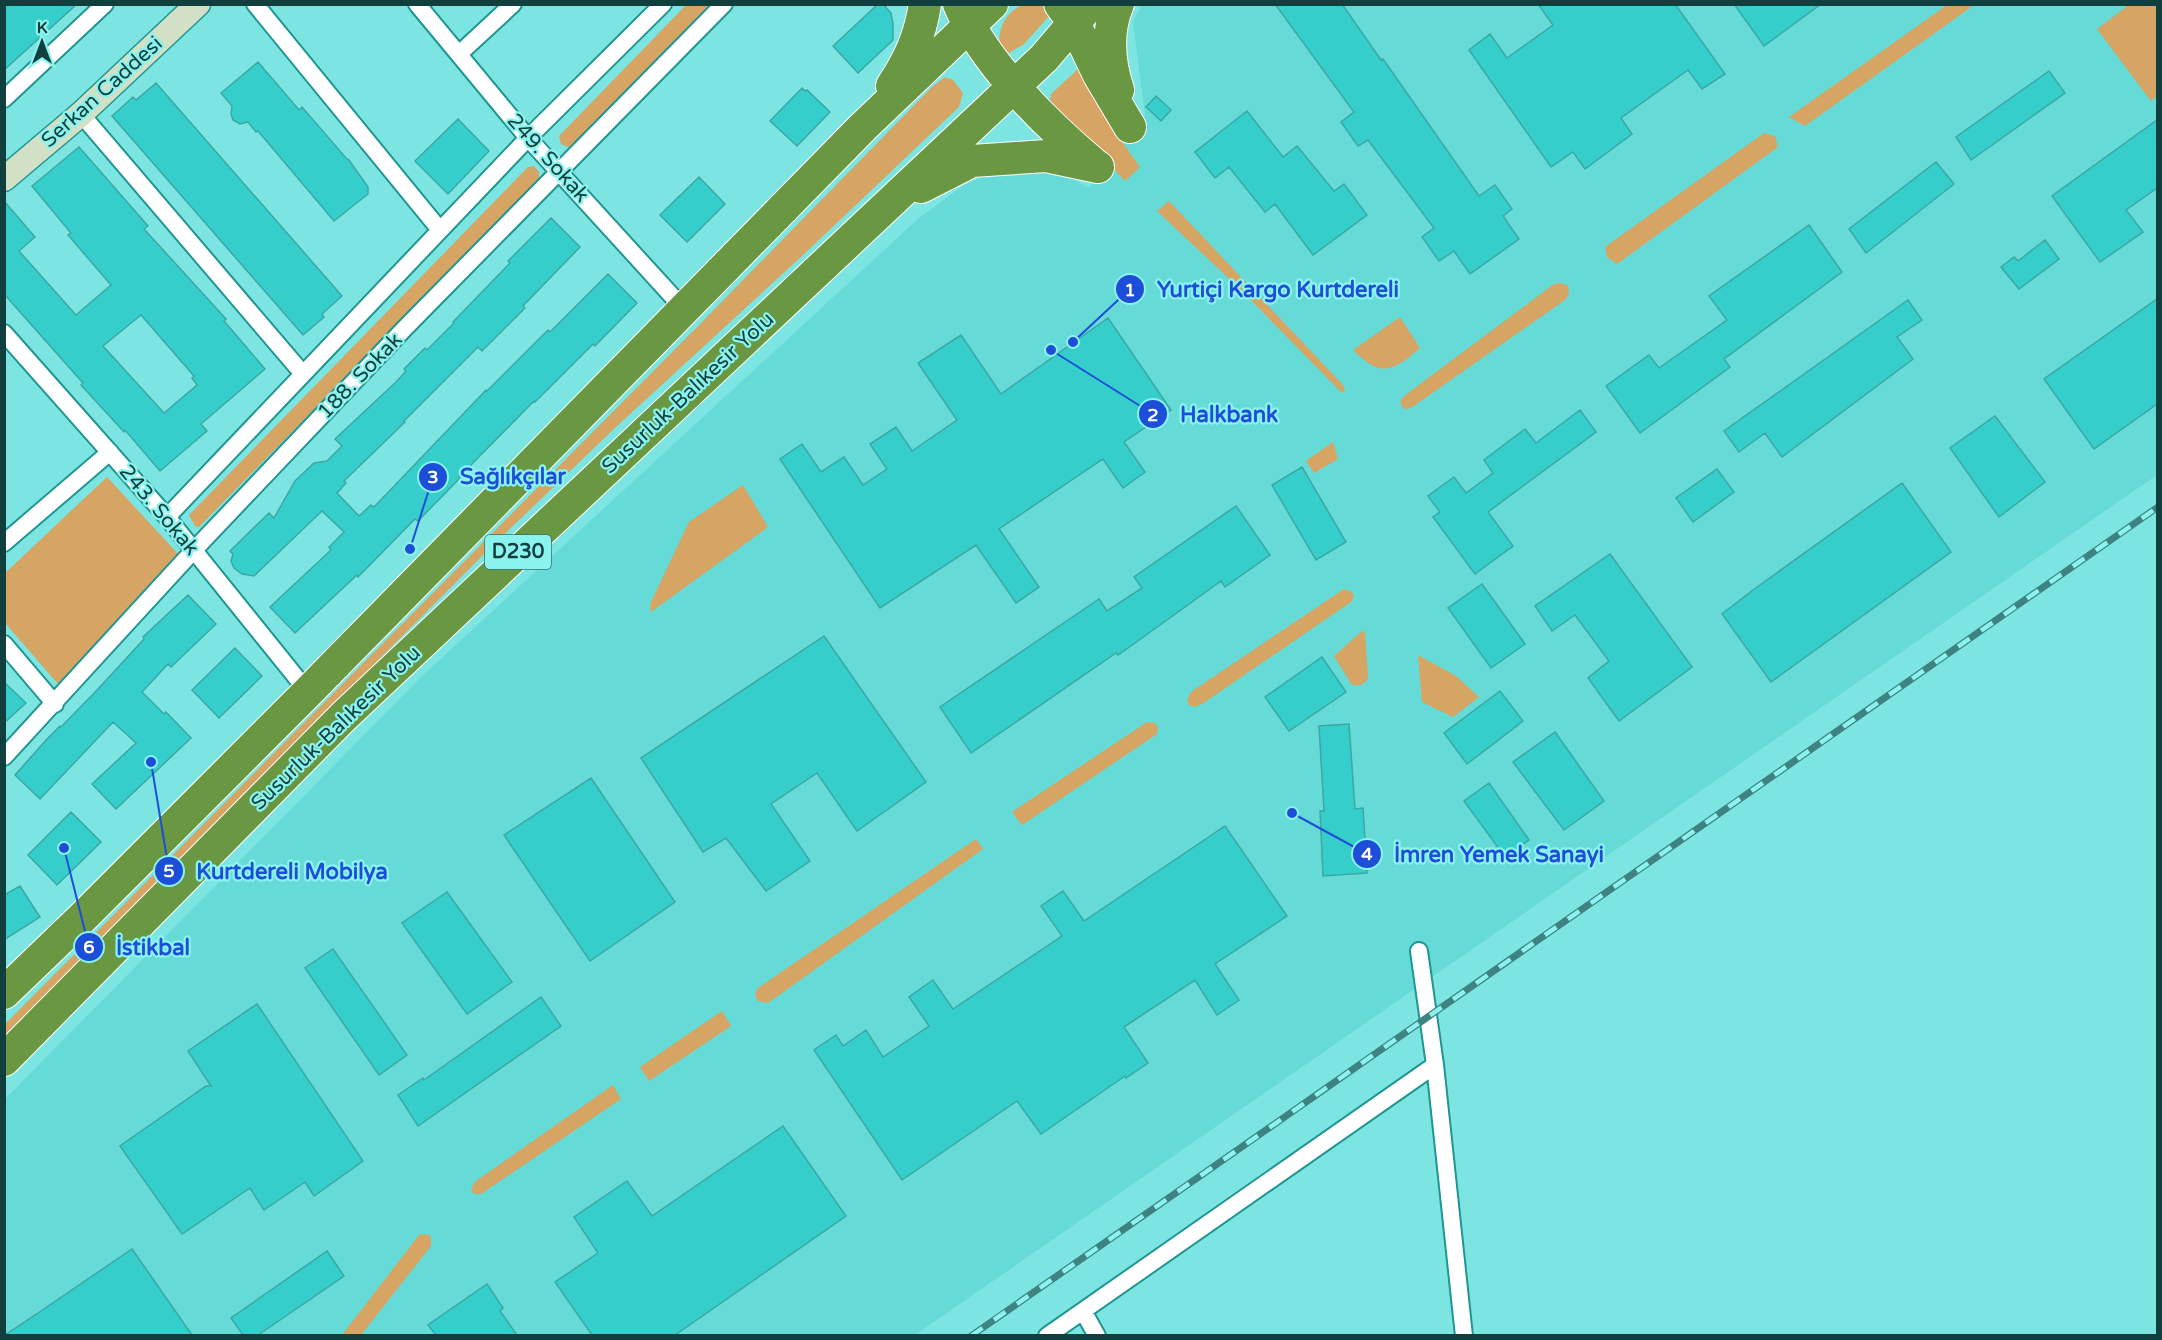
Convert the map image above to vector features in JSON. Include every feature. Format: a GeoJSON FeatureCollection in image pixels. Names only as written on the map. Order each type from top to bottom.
{"type":"FeatureCollection","features":[{"type":"Feature","properties":{"kind":"highway"},"geometry":{"type":"LineString","coordinates":[[862,127],[905,67],[921,31],[925,4]]}},
{"type":"Feature","properties":{"kind":"highway","name":"Susurluk-Balıkesir Yolu"},"geometry":{"type":"LineString","coordinates":[[5,992],[91,910],[308,692],[862,127],[964,16],[992,4]]}},
{"type":"Feature","properties":{"kind":"highway"},"geometry":{"type":"LineString","coordinates":[[1074,11],[1099,75],[1130,128],[1113,76],[1109,53],[1118,4]]}},
{"type":"Feature","properties":{"kind":"highway","name":"Susurluk-Balıkesir Yolu"},"geometry":{"type":"LineString","coordinates":[[4,1060],[343,717],[1044,58],[1074,11]]}},
{"type":"Feature","properties":{"kind":"highway"},"geometry":{"type":"LineString","coordinates":[[889,203],[972,161],[1046,156],[1098,167],[1058,134],[1014,87],[964,16]]}},
{"type":"Feature","properties":{"kind":"main road","name":"Serkan Caddesi"},"geometry":{"type":"LineString","coordinates":[[4,179],[81,114],[198,4]]}},
{"type":"Feature","properties":{"kind":"street"},"geometry":{"type":"LineString","coordinates":[[4,99],[105,4]]}},
{"type":"Feature","properties":{"kind":"street"},"geometry":{"type":"LineString","coordinates":[[255,4],[440,230]]}},
{"type":"Feature","properties":{"kind":"street","name":"249. Sokak"},"geometry":{"type":"LineString","coordinates":[[417,4],[528,138],[683,308]]}},
{"type":"Feature","properties":{"kind":"street"},"geometry":{"type":"LineString","coordinates":[[459,54],[513,4]]}},
{"type":"Feature","properties":{"kind":"street","name":"188. Sokak"},"geometry":{"type":"LineString","coordinates":[[167,517],[528,138],[663,4]]}},
{"type":"Feature","properties":{"kind":"street","name":"188. Sokak"},"geometry":{"type":"LineString","coordinates":[[4,757],[194,550],[404,329],[724,4]]}},
{"type":"Feature","properties":{"kind":"street"},"geometry":{"type":"LineString","coordinates":[[81,114],[303,374]]}},
{"type":"Feature","properties":{"kind":"street","name":"243. Sokak"},"geometry":{"type":"LineString","coordinates":[[4,333],[167,517],[308,692]]}},
{"type":"Feature","properties":{"kind":"street"},"geometry":{"type":"LineString","coordinates":[[4,543],[110,452]]}},
{"type":"Feature","properties":{"kind":"street"},"geometry":{"type":"LineString","coordinates":[[4,644],[55,704]]}},
{"type":"Feature","properties":{"kind":"street"},"geometry":{"type":"LineString","coordinates":[[1419,951],[1435,1065],[1464,1335]]}},
{"type":"Feature","properties":{"kind":"street"},"geometry":{"type":"LineString","coordinates":[[1047,1335],[1435,1065]]}},
{"type":"Feature","properties":{"kind":"street"},"geometry":{"type":"LineString","coordinates":[[1083,1311],[1097,1335]]}},
{"type":"Feature","properties":{"kind":"shaded area"},"geometry":{"type":"Polygon","coordinates":[[[687,4],[710,5],[570,148],[561,144],[559,136],[687,4]]]}},
{"type":"Feature","properties":{"kind":"shaded area"},"geometry":{"type":"Polygon","coordinates":[[[1028,4],[1050,4],[1051,14],[1024,44],[1009,53],[1002,51],[1001,30],[1007,16],[1012,11],[1028,4]]]}},
{"type":"Feature","properties":{"kind":"shaded area"},"geometry":{"type":"Polygon","coordinates":[[[2130,4],[2157,5],[2157,96],[2151,101],[2097,29],[2130,4]]]}},
{"type":"Feature","properties":{"kind":"shaded area"},"geometry":{"type":"Polygon","coordinates":[[[1141,5],[2157,5],[2157,475],[915,1335],[5,1336],[5,1099],[421,677],[919,218],[964,185],[994,171],[1043,169],[1070,177],[1089,188],[1145,115],[1133,22],[1141,5]]]}},
{"type":"Feature","properties":{"kind":"shaded area"},"geometry":{"type":"Polygon","coordinates":[[[1947,5],[1974,5],[1805,126],[1789,117],[1947,5]]]}},
{"type":"Feature","properties":{"kind":"shaded area"},"geometry":{"type":"Polygon","coordinates":[[[1078,69],[1106,119],[1140,167],[1125,181],[1050,102],[1051,94],[1078,69]]]}},
{"type":"Feature","properties":{"kind":"shaded area"},"geometry":{"type":"Polygon","coordinates":[[[945,77],[953,80],[963,93],[959,107],[802,256],[617,426],[486,552],[5,1035],[5,1024],[932,87],[945,77]]]}},
{"type":"Feature","properties":{"kind":"shaded area"},"geometry":{"type":"Polygon","coordinates":[[[1764,133],[1775,136],[1778,147],[1617,264],[1607,257],[1605,247],[1764,133]]]}},
{"type":"Feature","properties":{"kind":"shaded area"},"geometry":{"type":"Polygon","coordinates":[[[534,166],[539,172],[539,179],[199,527],[195,526],[189,515],[528,167],[534,166]]]}},
{"type":"Feature","properties":{"kind":"shaded area"},"geometry":{"type":"Polygon","coordinates":[[[1169,201],[1343,385],[1345,392],[1341,392],[1237,286],[1157,211],[1169,201]]]}},
{"type":"Feature","properties":{"kind":"shaded area"},"geometry":{"type":"Polygon","coordinates":[[[1561,283],[1568,286],[1569,294],[1565,300],[1411,408],[1404,409],[1400,402],[1404,396],[1554,284],[1561,283]]]}},
{"type":"Feature","properties":{"kind":"shaded area"},"geometry":{"type":"Polygon","coordinates":[[[1400,317],[1420,348],[1402,362],[1394,367],[1379,368],[1371,365],[1353,350],[1400,317]]]}},
{"type":"Feature","properties":{"kind":"shaded area"},"geometry":{"type":"Polygon","coordinates":[[[1333,442],[1338,459],[1314,473],[1306,461],[1333,442]]]}},
{"type":"Feature","properties":{"kind":"shaded area"},"geometry":{"type":"Polygon","coordinates":[[[107,477],[180,556],[58,684],[5,623],[4,574],[107,477]]]}},
{"type":"Feature","properties":{"kind":"shaded area"},"geometry":{"type":"Polygon","coordinates":[[[743,485],[768,527],[651,612],[650,604],[689,522],[743,485]]]}},
{"type":"Feature","properties":{"kind":"shaded area"},"geometry":{"type":"Polygon","coordinates":[[[1344,589],[1352,592],[1354,597],[1351,602],[1202,704],[1195,707],[1189,705],[1187,700],[1191,692],[1344,589]]]}},
{"type":"Feature","properties":{"kind":"shaded area"},"geometry":{"type":"Polygon","coordinates":[[[1362,631],[1365,632],[1368,678],[1362,684],[1352,685],[1334,656],[1362,631]]]}},
{"type":"Feature","properties":{"kind":"shaded area"},"geometry":{"type":"Polygon","coordinates":[[[1418,655],[1456,676],[1479,697],[1453,717],[1422,702],[1418,655]]]}},
{"type":"Feature","properties":{"kind":"shaded area"},"geometry":{"type":"Polygon","coordinates":[[[1147,722],[1155,723],[1158,727],[1157,734],[1022,825],[1012,812],[1147,722]]]}},
{"type":"Feature","properties":{"kind":"shaded area"},"geometry":{"type":"Polygon","coordinates":[[[976,839],[983,849],[768,1003],[758,1001],[755,994],[758,988],[976,839]]]}},
{"type":"Feature","properties":{"kind":"shaded area"},"geometry":{"type":"Polygon","coordinates":[[[722,1011],[731,1026],[649,1081],[640,1067],[722,1011]]]}},
{"type":"Feature","properties":{"kind":"shaded area"},"geometry":{"type":"Polygon","coordinates":[[[613,1085],[621,1099],[481,1194],[471,1191],[476,1181],[613,1085]]]}},
{"type":"Feature","properties":{"kind":"shaded area"},"geometry":{"type":"Polygon","coordinates":[[[419,1235],[431,1236],[431,1246],[361,1335],[342,1335],[419,1235]]]}},
{"type":"Feature","properties":{"kind":"building"},"geometry":{"type":"Polygon","coordinates":[[[4,4],[77,4],[4,70],[4,4]]]}},
{"type":"Feature","properties":{"kind":"building"},"geometry":{"type":"Polygon","coordinates":[[[878,4],[883,4],[891,13],[893,40],[858,73],[833,46],[878,4]]]}},
{"type":"Feature","properties":{"kind":"building"},"geometry":{"type":"Polygon","coordinates":[[[1275,4],[1342,4],[1479,196],[1495,185],[1512,209],[1503,216],[1519,239],[1470,274],[1454,251],[1439,261],[1422,237],[1434,228],[1368,140],[1358,146],[1341,122],[1354,112],[1275,4]]]}},
{"type":"Feature","properties":{"kind":"building"},"geometry":{"type":"Polygon","coordinates":[[[1538,4],[1675,4],[1725,74],[1702,89],[1688,70],[1621,118],[1632,134],[1585,169],[1573,152],[1551,167],[1469,50],[1490,34],[1507,58],[1553,25],[1538,4]]]}},
{"type":"Feature","properties":{"kind":"building"},"geometry":{"type":"Polygon","coordinates":[[[1734,4],[1821,4],[1764,46],[1734,4]]]}},
{"type":"Feature","properties":{"kind":"building"},"geometry":{"type":"Polygon","coordinates":[[[258,62],[299,110],[302,107],[349,160],[368,187],[368,194],[334,221],[258,131],[256,132],[248,122],[240,124],[233,120],[232,106],[221,93],[258,62]]]}},
{"type":"Feature","properties":{"kind":"building"},"geometry":{"type":"Polygon","coordinates":[[[2049,71],[2065,93],[1971,160],[1956,137],[2049,71]]]}},
{"type":"Feature","properties":{"kind":"building"},"geometry":{"type":"Polygon","coordinates":[[[156,83],[342,296],[322,314],[324,317],[303,335],[112,116],[133,97],[136,100],[156,83]]]}},
{"type":"Feature","properties":{"kind":"building"},"geometry":{"type":"Polygon","coordinates":[[[802,88],[830,112],[797,146],[770,121],[802,88]]]}},
{"type":"Feature","properties":{"kind":"building"},"geometry":{"type":"Polygon","coordinates":[[[1156,96],[1171,110],[1161,121],[1146,107],[1156,96]]]}},
{"type":"Feature","properties":{"kind":"building"},"geometry":{"type":"Polygon","coordinates":[[[1247,111],[1283,157],[1297,146],[1334,191],[1344,184],[1367,215],[1313,255],[1275,204],[1265,212],[1229,167],[1215,178],[1195,152],[1247,111]]]}},
{"type":"Feature","properties":{"kind":"building"},"geometry":{"type":"Polygon","coordinates":[[[458,119],[489,151],[448,194],[415,161],[458,119]]]}},
{"type":"Feature","properties":{"kind":"building"},"geometry":{"type":"Polygon","coordinates":[[[2157,120],[2157,188],[2126,210],[2143,232],[2100,262],[2052,196],[2157,120]]]}},
{"type":"Feature","properties":{"kind":"building"},"geometry":{"type":"Polygon","coordinates":[[[79,147],[148,226],[144,229],[226,319],[224,321],[265,369],[201,424],[207,431],[160,471],[125,430],[124,432],[81,385],[83,383],[4,294],[4,201],[35,237],[19,251],[76,315],[111,285],[68,235],[71,233],[32,186],[79,147]],[[141,315],[103,346],[164,413],[197,385],[192,378],[194,376],[141,315]]]}},
{"type":"Feature","properties":{"kind":"building"},"geometry":{"type":"Polygon","coordinates":[[[1936,162],[1954,184],[1866,253],[1849,229],[1936,162]]]}},
{"type":"Feature","properties":{"kind":"building"},"geometry":{"type":"Polygon","coordinates":[[[699,177],[725,204],[687,242],[660,215],[699,177]]]}},
{"type":"Feature","properties":{"kind":"building"},"geometry":{"type":"Polygon","coordinates":[[[551,218],[580,247],[523,306],[525,308],[482,351],[478,347],[344,481],[346,483],[337,493],[359,516],[371,505],[374,507],[486,390],[548,330],[550,332],[608,274],[637,303],[595,346],[593,344],[534,401],[418,521],[415,519],[358,577],[357,575],[295,633],[270,607],[331,550],[329,547],[344,532],[322,511],[254,576],[242,574],[234,568],[231,561],[233,554],[230,551],[269,513],[274,518],[295,481],[314,463],[327,461],[342,446],[335,439],[396,382],[406,371],[404,369],[425,348],[427,350],[454,323],[510,263],[508,261],[551,218]]]}},
{"type":"Feature","properties":{"kind":"building"},"geometry":{"type":"Polygon","coordinates":[[[1809,225],[1842,272],[1724,359],[1730,367],[1640,433],[1606,386],[1649,355],[1659,368],[1727,320],[1709,296],[1809,225]]]}},
{"type":"Feature","properties":{"kind":"building"},"geometry":{"type":"Polygon","coordinates":[[[2045,240],[2059,259],[2019,289],[2001,267],[2014,257],[2018,261],[2045,240]]]}},
{"type":"Feature","properties":{"kind":"building"},"geometry":{"type":"Polygon","coordinates":[[[2157,299],[2157,404],[2094,449],[2044,379],[2157,299]]]}},
{"type":"Feature","properties":{"kind":"building"},"geometry":{"type":"Polygon","coordinates":[[[1908,300],[1922,320],[1897,337],[1913,359],[1782,457],[1765,433],[1739,452],[1724,431],[1908,300]]]}},
{"type":"Feature","properties":{"kind":"building"},"geometry":{"type":"Polygon","coordinates":[[[1108,318],[1171,410],[1124,442],[1145,472],[1123,488],[1103,459],[999,529],[1039,587],[1016,603],[976,545],[880,608],[780,459],[802,444],[821,472],[844,457],[863,485],[887,469],[870,444],[896,427],[912,451],[957,420],[918,363],[961,335],[1001,394],[1108,318]]]}},
{"type":"Feature","properties":{"kind":"building"},"geometry":{"type":"Polygon","coordinates":[[[1580,410],[1596,432],[1488,512],[1513,546],[1475,574],[1433,517],[1440,512],[1428,496],[1454,477],[1466,493],[1493,473],[1484,460],[1525,429],[1536,443],[1580,410]]]}},
{"type":"Feature","properties":{"kind":"building"},"geometry":{"type":"Polygon","coordinates":[[[1995,416],[2045,482],[1999,517],[1950,448],[1995,416]]]}},
{"type":"Feature","properties":{"kind":"building"},"geometry":{"type":"Polygon","coordinates":[[[1302,467],[1346,542],[1316,560],[1272,485],[1302,467]]]}},
{"type":"Feature","properties":{"kind":"building"},"geometry":{"type":"Polygon","coordinates":[[[1717,469],[1734,492],[1693,522],[1676,498],[1717,469]]]}},
{"type":"Feature","properties":{"kind":"building"},"geometry":{"type":"Polygon","coordinates":[[[1902,483],[1951,552],[1771,682],[1722,614],[1902,483]]]}},
{"type":"Feature","properties":{"kind":"building"},"geometry":{"type":"Polygon","coordinates":[[[1236,506],[1270,555],[1225,587],[1221,581],[1118,655],[1116,653],[971,753],[940,707],[1099,599],[1107,611],[1142,588],[1134,577],[1236,506]]]}},
{"type":"Feature","properties":{"kind":"building"},"geometry":{"type":"Polygon","coordinates":[[[1610,554],[1692,667],[1619,721],[1588,678],[1609,661],[1575,615],[1552,631],[1535,606],[1610,554]]]}},
{"type":"Feature","properties":{"kind":"building"},"geometry":{"type":"Polygon","coordinates":[[[1482,584],[1525,644],[1491,668],[1448,608],[1482,584]]]}},
{"type":"Feature","properties":{"kind":"building"},"geometry":{"type":"Polygon","coordinates":[[[188,595],[216,624],[171,667],[168,664],[142,692],[164,714],[166,712],[191,738],[116,809],[92,784],[136,743],[113,722],[40,799],[15,775],[47,739],[98,689],[144,639],[143,637],[188,595]]]}},
{"type":"Feature","properties":{"kind":"building"},"geometry":{"type":"Polygon","coordinates":[[[824,636],[926,782],[857,831],[817,773],[771,804],[810,861],[766,891],[726,838],[703,852],[641,758],[824,636]]]}},
{"type":"Feature","properties":{"kind":"building"},"geometry":{"type":"Polygon","coordinates":[[[235,648],[262,676],[219,718],[192,690],[235,648]]]}},
{"type":"Feature","properties":{"kind":"building"},"geometry":{"type":"Polygon","coordinates":[[[1322,657],[1346,692],[1289,731],[1265,697],[1322,657]]]}},
{"type":"Feature","properties":{"kind":"building"},"geometry":{"type":"Polygon","coordinates":[[[4,682],[26,703],[4,723],[4,682]]]}},
{"type":"Feature","properties":{"kind":"building"},"geometry":{"type":"Polygon","coordinates":[[[1500,691],[1523,721],[1467,764],[1444,733],[1500,691]]]}},
{"type":"Feature","properties":{"kind":"building"},"geometry":{"type":"Polygon","coordinates":[[[1349,724],[1355,809],[1363,808],[1367,873],[1323,876],[1320,811],[1324,811],[1319,726],[1349,724]]]}},
{"type":"Feature","properties":{"kind":"building"},"geometry":{"type":"Polygon","coordinates":[[[1555,732],[1604,801],[1564,830],[1513,762],[1555,732]]]}},
{"type":"Feature","properties":{"kind":"building"},"geometry":{"type":"Polygon","coordinates":[[[591,778],[675,902],[590,961],[504,835],[591,778]]]}},
{"type":"Feature","properties":{"kind":"building"},"geometry":{"type":"Polygon","coordinates":[[[1489,783],[1529,840],[1505,857],[1464,801],[1489,783]]]}},
{"type":"Feature","properties":{"kind":"building"},"geometry":{"type":"Polygon","coordinates":[[[71,812],[101,842],[57,885],[28,855],[71,812]]]}},
{"type":"Feature","properties":{"kind":"building"},"geometry":{"type":"Polygon","coordinates":[[[1225,826],[1287,916],[1215,964],[1239,1000],[1217,1015],[1195,980],[1124,1027],[1148,1063],[1126,1078],[1125,1076],[1041,1134],[1017,1101],[902,1180],[814,1050],[836,1035],[843,1046],[866,1030],[883,1057],[929,1026],[909,997],[933,980],[953,1009],[1062,936],[1041,906],[1063,891],[1084,921],[1225,826]]]}},
{"type":"Feature","properties":{"kind":"building"},"geometry":{"type":"Polygon","coordinates":[[[20,886],[40,917],[4,940],[4,895],[20,886]]]}},
{"type":"Feature","properties":{"kind":"building"},"geometry":{"type":"Polygon","coordinates":[[[447,892],[512,982],[467,1014],[402,923],[447,892]]]}},
{"type":"Feature","properties":{"kind":"building"},"geometry":{"type":"Polygon","coordinates":[[[333,949],[407,1055],[379,1075],[305,968],[333,949]]]}},
{"type":"Feature","properties":{"kind":"building"},"geometry":{"type":"Polygon","coordinates":[[[541,997],[561,1026],[418,1126],[398,1095],[423,1078],[424,1080],[541,997]]]}},
{"type":"Feature","properties":{"kind":"building"},"geometry":{"type":"Polygon","coordinates":[[[257,1004],[363,1161],[314,1196],[305,1182],[264,1210],[250,1188],[182,1234],[120,1146],[206,1086],[211,1086],[188,1051],[257,1004]]]}},
{"type":"Feature","properties":{"kind":"building"},"geometry":{"type":"Polygon","coordinates":[[[783,1126],[846,1216],[675,1335],[592,1335],[555,1282],[598,1253],[574,1217],[627,1181],[652,1216],[783,1126]]]}},
{"type":"Feature","properties":{"kind":"building"},"geometry":{"type":"Polygon","coordinates":[[[132,1249],[192,1335],[5,1335],[38,1313],[132,1249]]]}},
{"type":"Feature","properties":{"kind":"building"},"geometry":{"type":"Polygon","coordinates":[[[327,1251],[344,1276],[258,1335],[243,1335],[231,1318],[327,1251]]]}},
{"type":"Feature","properties":{"kind":"building"},"geometry":{"type":"Polygon","coordinates":[[[487,1284],[503,1308],[500,1311],[517,1335],[436,1335],[428,1325],[487,1284]]]}},
{"type":"Feature","properties":{"kind":"railway"},"geometry":{"type":"LineString","coordinates":[[971,1336],[2158,507]]}},
{"type":"Feature","properties":{"kind":"place","name":"Yurtiçi Kargo Kurtdereli"},"geometry":{"type":"Point","coordinates":[1073,342]}},
{"type":"Feature","properties":{"kind":"place","name":"Halkbank"},"geometry":{"type":"Point","coordinates":[1051,350]}},
{"type":"Feature","properties":{"kind":"place","name":"Sağlıkçılar"},"geometry":{"type":"Point","coordinates":[410,549]}},
{"type":"Feature","properties":{"kind":"place","name":"Kurtdereli Mobilya"},"geometry":{"type":"Point","coordinates":[151,762]}},
{"type":"Feature","properties":{"kind":"place","name":"İmren Yemek Sanayi"},"geometry":{"type":"Point","coordinates":[1292,813]}},
{"type":"Feature","properties":{"kind":"place","name":"İstikbal"},"geometry":{"type":"Point","coordinates":[64,848]}}]}
